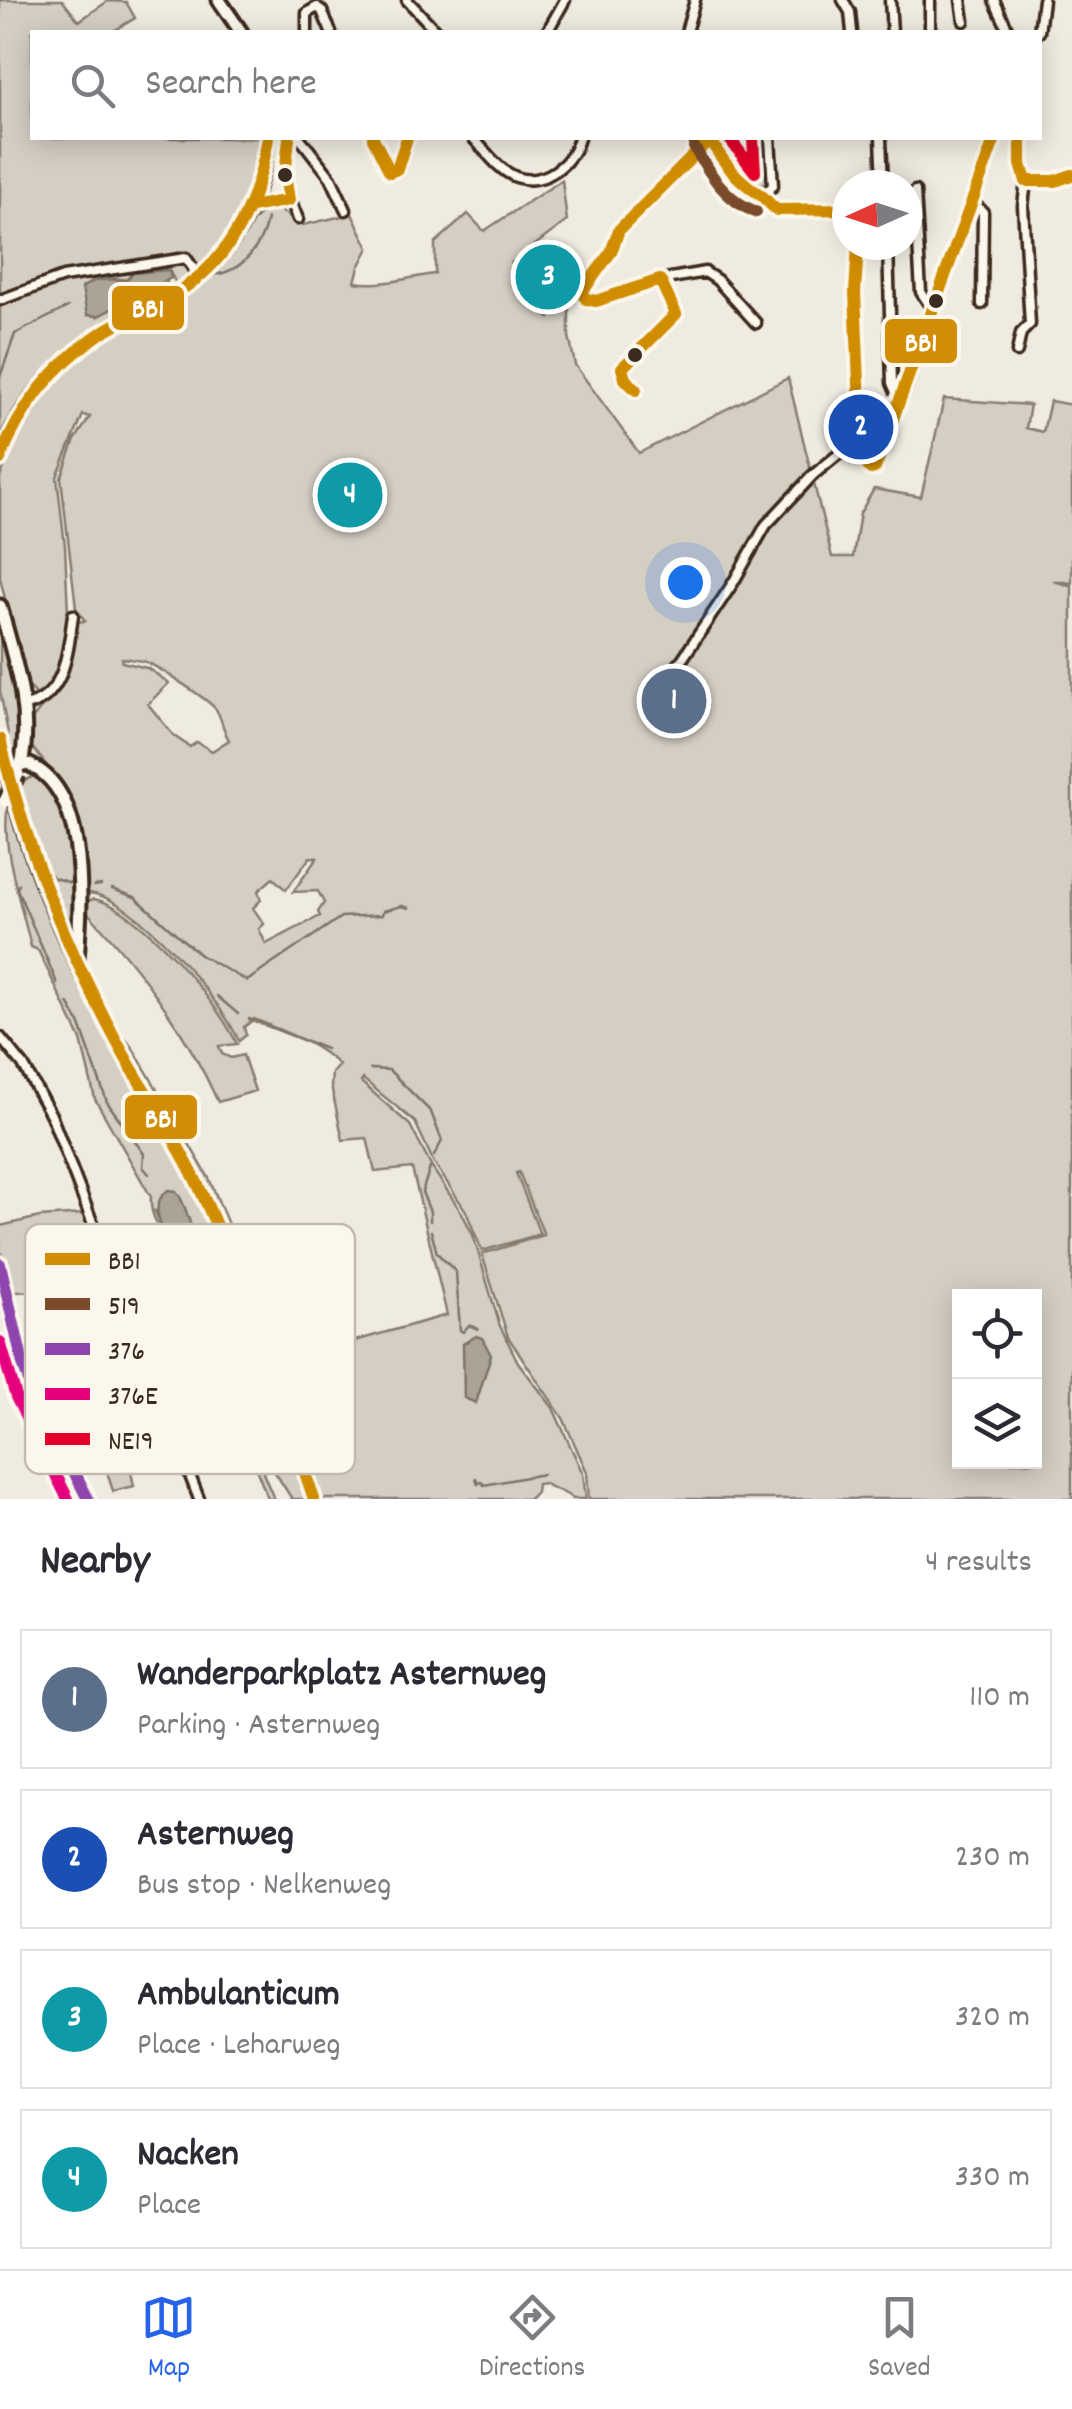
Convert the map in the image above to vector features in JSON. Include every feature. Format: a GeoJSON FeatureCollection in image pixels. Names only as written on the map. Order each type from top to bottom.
{"type":"FeatureCollection","features":[{"type":"Feature","properties":{"kind":"main road"},"geometry":{"type":"LineString","coordinates":[[219,0],[240,30]]}},
{"type":"Feature","properties":{"kind":"main road"},"geometry":{"type":"LineString","coordinates":[[0,459],[17,420],[59,366],[114,325],[200,276],[228,247],[251,207],[268,140]]}},
{"type":"Feature","properties":{"kind":"main road"},"geometry":{"type":"LineString","coordinates":[[0,606],[24,706],[26,734],[20,768],[2,804]]}},
{"type":"Feature","properties":{"kind":"main road"},"geometry":{"type":"LineString","coordinates":[[0,739],[23,834],[60,932],[198,1183],[216,1224]]}},
{"type":"Feature","properties":{"kind":"main road"},"geometry":{"type":"LineString","coordinates":[[20,768],[47,776],[61,799],[80,864],[82,899],[77,964]]}},
{"type":"Feature","properties":{"kind":"main road"},"geometry":{"type":"LineString","coordinates":[[60,932],[82,899]]}},
{"type":"Feature","properties":{"kind":"main road"},"geometry":{"type":"LineString","coordinates":[[305,1474],[314,1499]]}},
{"type":"Feature","properties":{"kind":"street"},"geometry":{"type":"LineString","coordinates":[[407,0],[434,30]]}},
{"type":"Feature","properties":{"kind":"street"},"geometry":{"type":"LineString","coordinates":[[548,30],[565,0]]}},
{"type":"Feature","properties":{"kind":"street"},"geometry":{"type":"LineString","coordinates":[[687,30],[696,0]]}},
{"type":"Feature","properties":{"kind":"street"},"geometry":{"type":"LineString","coordinates":[[843,0],[850,12],[852,30]]}},
{"type":"Feature","properties":{"kind":"street"},"geometry":{"type":"LineString","coordinates":[[890,0],[892,30]]}},
{"type":"Feature","properties":{"kind":"street"},"geometry":{"type":"LineString","coordinates":[[930,0],[930,30]]}},
{"type":"Feature","properties":{"kind":"street"},"geometry":{"type":"LineString","coordinates":[[960,0],[964,21]]}},
{"type":"Feature","properties":{"kind":"street"},"geometry":{"type":"LineString","coordinates":[[994,0],[1008,30]]}},
{"type":"Feature","properties":{"kind":"street"},"geometry":{"type":"LineString","coordinates":[[1039,30],[1043,0]]}},
{"type":"Feature","properties":{"kind":"street"},"geometry":{"type":"LineString","coordinates":[[307,30],[307,13],[317,8],[330,30]]}},
{"type":"Feature","properties":{"kind":"street"},"geometry":{"type":"LineString","coordinates":[[289,140],[285,175],[298,220]]}},
{"type":"Feature","properties":{"kind":"street"},"geometry":{"type":"LineString","coordinates":[[302,140],[331,178],[346,210]]}},
{"type":"Feature","properties":{"kind":"street"},"geometry":{"type":"LineString","coordinates":[[374,140],[386,170],[394,172],[407,140]]}},
{"type":"Feature","properties":{"kind":"street"},"geometry":{"type":"LineString","coordinates":[[474,140],[504,169],[516,177],[529,178],[543,177],[562,167],[579,140]]}},
{"type":"Feature","properties":{"kind":"street"},"geometry":{"type":"LineString","coordinates":[[708,140],[618,230],[611,252],[582,296],[596,300],[660,280],[710,274],[756,323]]}},
{"type":"Feature","properties":{"kind":"street"},"geometry":{"type":"LineString","coordinates":[[711,140],[742,183],[762,196],[768,206],[777,210],[832,209]]}},
{"type":"Feature","properties":{"kind":"street"},"geometry":{"type":"LineString","coordinates":[[762,196],[773,186],[770,140]]}},
{"type":"Feature","properties":{"kind":"street"},"geometry":{"type":"LineString","coordinates":[[881,140],[882,170]]}},
{"type":"Feature","properties":{"kind":"street"},"geometry":{"type":"LineString","coordinates":[[857,260],[864,462],[866,467],[875,468],[994,140]]}},
{"type":"Feature","properties":{"kind":"street"},"geometry":{"type":"LineString","coordinates":[[1017,352],[1021,332],[1030,324],[1023,206],[1026,182],[1020,140]]}},
{"type":"Feature","properties":{"kind":"street"},"geometry":{"type":"LineString","coordinates":[[1026,182],[1072,175]]}},
{"type":"Feature","properties":{"kind":"street"},"geometry":{"type":"LineString","coordinates":[[251,207],[290,200]]}},
{"type":"Feature","properties":{"kind":"street"},"geometry":{"type":"LineString","coordinates":[[972,201],[982,212],[982,304]]}},
{"type":"Feature","properties":{"kind":"street"},"geometry":{"type":"LineString","coordinates":[[0,300],[62,277],[186,258],[200,276]]}},
{"type":"Feature","properties":{"kind":"street"},"geometry":{"type":"LineString","coordinates":[[888,260],[892,383],[895,390],[908,386]]}},
{"type":"Feature","properties":{"kind":"street"},"geometry":{"type":"LineString","coordinates":[[919,260],[922,299],[933,310]]}},
{"type":"Feature","properties":{"kind":"street"},"geometry":{"type":"LineString","coordinates":[[636,390],[624,379],[622,368],[676,314],[660,280]]}},
{"type":"Feature","properties":{"kind":"street"},"geometry":{"type":"LineString","coordinates":[[669,712],[679,664],[733,584],[766,525],[814,475],[862,436]]}},
{"type":"Feature","properties":{"kind":"street"},"geometry":{"type":"LineString","coordinates":[[24,706],[46,697],[62,677],[73,615]]}},
{"type":"Feature","properties":{"kind":"street"},"geometry":{"type":"LineString","coordinates":[[0,1037],[24,1066],[51,1115],[93,1224]]}},
{"type":"Feature","properties":{"kind":"street"},"geometry":{"type":"LineString","coordinates":[[0,1264],[25,1370]]}},
{"type":"Feature","properties":{"kind":"street"},"geometry":{"type":"LineString","coordinates":[[75,1474],[88,1499]]}},
{"type":"Feature","properties":{"kind":"street"},"geometry":{"type":"LineString","coordinates":[[189,1474],[199,1499]]}},
{"type":"Feature","properties":{"kind":"shaded area"},"geometry":{"type":"Polygon","coordinates":[[[0,0],[62,0],[79,21],[108,1],[126,2],[135,18],[115,30],[30,30],[30,140],[261,140],[253,183],[224,239],[177,286],[169,270],[126,280],[109,277],[98,316],[166,280],[170,291],[93,336],[50,370],[15,416],[0,444],[0,0]]]}},
{"type":"Feature","properties":{"kind":"shaded area"},"geometry":{"type":"Polygon","coordinates":[[[766,140],[768,179],[759,188],[743,176],[720,143],[766,140]]]}},
{"type":"Feature","properties":{"kind":"shaded area"},"geometry":{"type":"Polygon","coordinates":[[[562,180],[567,221],[511,263],[550,318],[569,296],[569,336],[575,365],[639,453],[788,378],[832,557],[853,557],[860,513],[874,489],[921,497],[944,399],[1030,405],[1026,428],[1043,432],[1050,401],[1072,405],[1072,583],[1053,581],[1072,586],[1072,1499],[589,1499],[587,1472],[563,1418],[508,1337],[482,1254],[544,1235],[519,1172],[516,1173],[540,1234],[482,1251],[466,1211],[434,1163],[415,1122],[363,1079],[361,1082],[410,1125],[462,1213],[473,1235],[500,1326],[518,1362],[553,1408],[583,1474],[586,1499],[573,1499],[544,1483],[537,1484],[529,1499],[319,1499],[310,1474],[355,1474],[355,1341],[447,1315],[412,1168],[375,1172],[367,1138],[343,1140],[331,1086],[332,1073],[339,1065],[330,1057],[299,1038],[254,1019],[244,1027],[246,1035],[239,1041],[214,1001],[174,952],[129,911],[107,898],[88,893],[86,859],[71,807],[52,772],[32,747],[33,718],[65,679],[76,622],[85,621],[76,608],[61,478],[75,440],[90,417],[83,415],[57,477],[68,613],[58,675],[44,694],[36,694],[26,684],[0,578],[0,477],[22,423],[62,369],[117,329],[204,278],[230,254],[250,223],[262,213],[279,210],[303,225],[352,214],[369,248],[355,282],[435,274],[435,243],[468,214],[484,231],[562,180]],[[122,658],[122,662],[147,668],[169,683],[148,704],[174,736],[190,747],[197,742],[212,751],[229,740],[217,711],[206,700],[152,665],[122,658]],[[310,857],[286,890],[273,878],[258,891],[261,900],[253,908],[264,924],[259,929],[266,944],[320,916],[318,912],[324,903],[318,891],[293,892],[317,858],[310,857]]]}},
{"type":"Feature","properties":{"kind":"shaded area"},"geometry":{"type":"Polygon","coordinates":[[[169,270],[171,278],[98,316],[87,315],[82,288],[88,284],[126,280],[133,273],[169,270]]]}},
{"type":"Feature","properties":{"kind":"shaded area"},"geometry":{"type":"Polygon","coordinates":[[[0,628],[20,716],[21,735],[14,766],[0,691],[0,628]]]}},
{"type":"Feature","properties":{"kind":"shaded area"},"geometry":{"type":"Polygon","coordinates":[[[34,776],[58,804],[73,847],[77,892],[73,911],[64,926],[17,793],[23,782],[34,776]]]}},
{"type":"Feature","properties":{"kind":"shaded area"},"geometry":{"type":"Polygon","coordinates":[[[8,806],[53,930],[113,1048],[192,1184],[210,1224],[189,1224],[187,1218],[155,1211],[160,1224],[157,1224],[151,1197],[95,1099],[81,1040],[38,950],[31,947],[7,838],[8,806]]]}},
{"type":"Feature","properties":{"kind":"shaded area"},"geometry":{"type":"Polygon","coordinates":[[[93,899],[132,919],[195,982],[237,1044],[219,1046],[222,1054],[231,1058],[243,1055],[255,1091],[218,1102],[160,1001],[86,911],[88,901],[93,899]]]}},
{"type":"Feature","properties":{"kind":"shaded area"},"geometry":{"type":"Polygon","coordinates":[[[125,1038],[209,1178],[228,1224],[217,1224],[122,1042],[125,1038]]]}},
{"type":"Feature","properties":{"kind":"shaded area"},"geometry":{"type":"Polygon","coordinates":[[[168,1190],[176,1191],[190,1224],[161,1224],[161,1197],[168,1190]]]}},
{"type":"Feature","properties":{"kind":"shaded area"},"geometry":{"type":"Polygon","coordinates":[[[83,1214],[87,1224],[25,1224],[25,1292],[16,1292],[0,1250],[0,1226],[40,1217],[83,1214]]]}},
{"type":"Feature","properties":{"kind":"shaded area"},"geometry":{"type":"Polygon","coordinates":[[[476,1336],[482,1338],[491,1355],[476,1403],[464,1398],[463,1344],[476,1336]]]}},
{"type":"Feature","properties":{"kind":"shaded area"},"geometry":{"type":"Polygon","coordinates":[[[108,1474],[131,1474],[134,1486],[113,1491],[108,1474]]]}},
{"type":"Feature","properties":{"kind":"shaded area"},"geometry":{"type":"Polygon","coordinates":[[[258,1474],[263,1474],[274,1499],[268,1499],[258,1474]]]}},
{"type":"Feature","properties":{"kind":"shaded area"},"geometry":{"type":"Polygon","coordinates":[[[276,1474],[299,1474],[308,1499],[292,1499],[276,1474]]]}},
{"type":"Feature","properties":{"kind":"waterway"},"geometry":{"type":"LineString","coordinates":[[214,275],[234,268],[250,256],[267,219]]}},
{"type":"Feature","properties":{"kind":"waterway"},"geometry":{"type":"LineString","coordinates":[[0,377],[15,334],[68,307]]}},
{"type":"Feature","properties":{"kind":"waterway"},"geometry":{"type":"LineString","coordinates":[[23,797],[49,872],[54,878],[71,883]]}},
{"type":"Feature","properties":{"kind":"waterway"},"geometry":{"type":"LineString","coordinates":[[19,884],[17,889],[57,983]]}},
{"type":"Feature","properties":{"kind":"waterway"},"geometry":{"type":"LineString","coordinates":[[94,886],[101,885]]}},
{"type":"Feature","properties":{"kind":"waterway"},"geometry":{"type":"LineString","coordinates":[[112,889],[135,897],[200,955],[247,981],[341,917],[382,915],[383,911],[402,906],[409,908]]}},
{"type":"Feature","properties":{"kind":"waterway"},"geometry":{"type":"LineString","coordinates":[[217,996],[238,1014]]}},
{"type":"Feature","properties":{"kind":"waterway"},"geometry":{"type":"LineString","coordinates":[[68,1003],[79,1022],[107,1102],[144,1154],[143,1167],[149,1174]]}},
{"type":"Feature","properties":{"kind":"waterway"},"geometry":{"type":"LineString","coordinates":[[249,1019],[326,1049]]}},
{"type":"Feature","properties":{"kind":"waterway"},"geometry":{"type":"LineString","coordinates":[[370,1069],[389,1070],[431,1112],[442,1141],[434,1156]]}},
{"type":"Feature","properties":{"kind":"waterway"},"geometry":{"type":"LineString","coordinates":[[430,1168],[422,1192],[430,1221]]}},
{"type":"Feature","properties":{"kind":"waterway"},"geometry":{"type":"LineString","coordinates":[[431,1231],[437,1253],[456,1272],[460,1330],[463,1332],[469,1325],[478,1329]]}},
{"type":"Feature","properties":{"kind":"waterway"},"geometry":{"type":"LineString","coordinates":[[476,1478],[478,1484],[481,1481],[484,1485],[543,1474]]}},
{"type":"Feature","properties":{"kind":"transit line","name":"BB1"},"geometry":{"type":"LineString","coordinates":[[0,459],[17,422],[67,360],[108,329],[179,291],[215,262],[250,205],[268,140]]}},
{"type":"Feature","properties":{"kind":"transit line","name":"BB1"},"geometry":{"type":"LineString","coordinates":[[251,207],[289,200],[285,175],[289,140]]}},
{"type":"Feature","properties":{"kind":"transit line","name":"BB1"},"geometry":{"type":"LineString","coordinates":[[374,140],[390,172],[397,169],[406,140]]}},
{"type":"Feature","properties":{"kind":"transit line","name":"BB1"},"geometry":{"type":"LineString","coordinates":[[636,390],[625,379],[622,368],[676,314],[660,280],[596,301],[586,299],[582,292],[611,252],[619,230],[709,140]]}},
{"type":"Feature","properties":{"kind":"transit line","name":"BB1"},"geometry":{"type":"LineString","coordinates":[[710,140],[737,176],[777,210],[832,209]]}},
{"type":"Feature","properties":{"kind":"transit line","name":"NE19"},"geometry":{"type":"LineString","coordinates":[[731,140],[755,172],[753,140]]}},
{"type":"Feature","properties":{"kind":"transit line","name":"BB1"},"geometry":{"type":"LineString","coordinates":[[857,260],[862,453],[871,469],[875,468],[994,140]]}},
{"type":"Feature","properties":{"kind":"transit line","name":"BB1"},"geometry":{"type":"LineString","coordinates":[[1021,140],[1026,181],[1055,181],[1072,175]]}},
{"type":"Feature","properties":{"kind":"transit line","name":"519"},"geometry":{"type":"LineString","coordinates":[[694,147],[727,194],[756,212]]}},
{"type":"Feature","properties":{"kind":"transit line","name":"BB1"},"geometry":{"type":"LineString","coordinates":[[0,739],[34,856],[80,969],[180,1150],[216,1224]]}},
{"type":"Feature","properties":{"kind":"transit line","name":"376"},"geometry":{"type":"LineString","coordinates":[[0,1264],[25,1370]]}},
{"type":"Feature","properties":{"kind":"transit line","name":"376E"},"geometry":{"type":"LineString","coordinates":[[0,1342],[25,1415]]}},
{"type":"Feature","properties":{"kind":"transit line","name":"376E"},"geometry":{"type":"LineString","coordinates":[[55,1474],[68,1499]]}},
{"type":"Feature","properties":{"kind":"transit line","name":"376"},"geometry":{"type":"LineString","coordinates":[[75,1474],[88,1499]]}},
{"type":"Feature","properties":{"kind":"transit line","name":"BB1"},"geometry":{"type":"LineString","coordinates":[[306,1474],[314,1499]]}},
{"type":"Feature","properties":{"kind":"place","name":"Ambulanticum"},"geometry":{"type":"Point","coordinates":[548,277]}},
{"type":"Feature","properties":{"kind":"place","name":"Asternweg"},"geometry":{"type":"Point","coordinates":[861,427]}},
{"type":"Feature","properties":{"kind":"place","name":"Nacken"},"geometry":{"type":"Point","coordinates":[350,495]}},
{"type":"Feature","properties":{"kind":"place","name":"Wanderparkplatz Asternweg"},"geometry":{"type":"Point","coordinates":[674,701]}}]}
